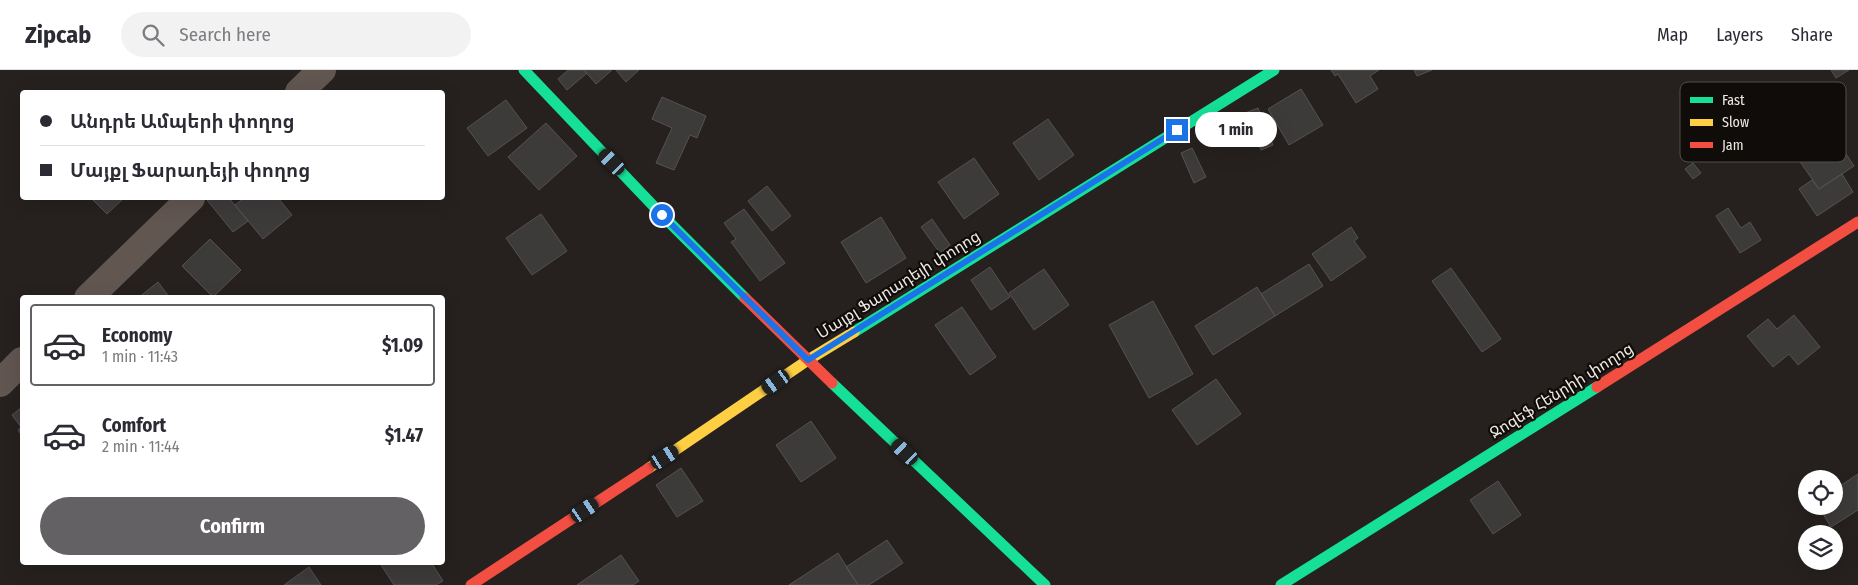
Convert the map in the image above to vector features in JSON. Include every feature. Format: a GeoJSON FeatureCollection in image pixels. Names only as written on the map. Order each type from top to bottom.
{"type":"FeatureCollection","features":[{"type":"Feature","properties":{"kind":"street"},"geometry":{"type":"LineString","coordinates":[[301,90],[322,70]]}},
{"type":"Feature","properties":{"kind":"street"},"geometry":{"type":"LineString","coordinates":[[524,70],[662,215],[808,360],[1045,585]]}},
{"type":"Feature","properties":{"kind":"street","name":"Մայքլ Ֆարադեյի փողոց"},"geometry":{"type":"LineString","coordinates":[[471,585],[713,426],[808,360],[1274,70]]}},
{"type":"Feature","properties":{"kind":"street"},"geometry":{"type":"LineString","coordinates":[[91,295],[189,200]]}},
{"type":"Feature","properties":{"kind":"street","name":"Ջոզեֆ Հենրիի փողոց"},"geometry":{"type":"LineString","coordinates":[[1281,585],[1858,222]]}},
{"type":"Feature","properties":{"kind":"street"},"geometry":{"type":"LineString","coordinates":[[0,383],[20,363]]}},
{"type":"Feature","properties":{"kind":"building"},"geometry":{"type":"Polygon","coordinates":[[[568,70],[584,70],[587,73],[567,90],[558,79],[568,70]]]}},
{"type":"Feature","properties":{"kind":"building"},"geometry":{"type":"Polygon","coordinates":[[[584,70],[612,70],[596,84],[584,70]]]}},
{"type":"Feature","properties":{"kind":"building"},"geometry":{"type":"Polygon","coordinates":[[[616,70],[639,70],[626,82],[616,70]]]}},
{"type":"Feature","properties":{"kind":"building"},"geometry":{"type":"Polygon","coordinates":[[[1331,70],[1379,70],[1370,76],[1378,89],[1356,103],[1338,74],[1335,76],[1331,70]]]}},
{"type":"Feature","properties":{"kind":"building"},"geometry":{"type":"Polygon","coordinates":[[[1414,70],[1432,70],[1417,76],[1414,70]]]}},
{"type":"Feature","properties":{"kind":"building"},"geometry":{"type":"Polygon","coordinates":[[[1831,70],[1849,70],[1836,78],[1831,70]]]}},
{"type":"Feature","properties":{"kind":"building"},"geometry":{"type":"Polygon","coordinates":[[[1301,89],[1323,125],[1289,145],[1268,109],[1301,89]]]}},
{"type":"Feature","properties":{"kind":"building"},"geometry":{"type":"Polygon","coordinates":[[[662,97],[706,116],[697,138],[690,135],[674,170],[656,163],[672,128],[652,119],[662,97]]]}},
{"type":"Feature","properties":{"kind":"building"},"geometry":{"type":"Polygon","coordinates":[[[506,100],[527,128],[488,156],[467,128],[506,100]]]}},
{"type":"Feature","properties":{"kind":"building"},"geometry":{"type":"Polygon","coordinates":[[[1258,108],[1273,145],[1261,150],[1245,113],[1258,108]]]}},
{"type":"Feature","properties":{"kind":"building"},"geometry":{"type":"Polygon","coordinates":[[[1048,119],[1074,155],[1039,180],[1013,143],[1048,119]]]}},
{"type":"Feature","properties":{"kind":"building"},"geometry":{"type":"Polygon","coordinates":[[[546,123],[577,156],[539,190],[508,157],[546,123]]]}},
{"type":"Feature","properties":{"kind":"building"},"geometry":{"type":"Polygon","coordinates":[[[1192,148],[1206,177],[1194,183],[1181,153],[1192,148]]]}},
{"type":"Feature","properties":{"kind":"building"},"geometry":{"type":"Polygon","coordinates":[[[1846,154],[1854,166],[1819,189],[1800,162],[1846,162],[1846,154]]]}},
{"type":"Feature","properties":{"kind":"building"},"geometry":{"type":"Polygon","coordinates":[[[974,158],[999,194],[964,219],[938,182],[974,158]]]}},
{"type":"Feature","properties":{"kind":"building"},"geometry":{"type":"Polygon","coordinates":[[[1693,163],[1701,173],[1693,179],[1685,169],[1693,163]]]}},
{"type":"Feature","properties":{"kind":"building"},"geometry":{"type":"Polygon","coordinates":[[[1842,174],[1853,192],[1817,216],[1799,189],[1812,180],[1819,189],[1842,174]]]}},
{"type":"Feature","properties":{"kind":"building"},"geometry":{"type":"Polygon","coordinates":[[[767,186],[791,216],[772,231],[748,201],[767,186]]]}},
{"type":"Feature","properties":{"kind":"building"},"geometry":{"type":"Polygon","coordinates":[[[93,200],[122,200],[107,214],[93,200]]]}},
{"type":"Feature","properties":{"kind":"building"},"geometry":{"type":"Polygon","coordinates":[[[207,200],[231,200],[248,221],[233,232],[207,200]]]}},
{"type":"Feature","properties":{"kind":"building"},"geometry":{"type":"Polygon","coordinates":[[[241,200],[280,200],[292,215],[263,239],[235,205],[241,200]]]}},
{"type":"Feature","properties":{"kind":"building"},"geometry":{"type":"Polygon","coordinates":[[[1728,208],[1741,228],[1750,222],[1761,240],[1740,253],[1716,216],[1728,208]]]}},
{"type":"Feature","properties":{"kind":"building"},"geometry":{"type":"Polygon","coordinates":[[[744,209],[785,263],[760,281],[731,242],[736,239],[724,223],[744,209]]]}},
{"type":"Feature","properties":{"kind":"building"},"geometry":{"type":"Polygon","coordinates":[[[541,214],[567,251],[532,275],[506,238],[541,214]]]}},
{"type":"Feature","properties":{"kind":"building"},"geometry":{"type":"Polygon","coordinates":[[[881,217],[906,258],[866,283],[841,242],[881,217]]]}},
{"type":"Feature","properties":{"kind":"building"},"geometry":{"type":"Polygon","coordinates":[[[932,219],[950,245],[940,253],[921,227],[932,219]]]}},
{"type":"Feature","properties":{"kind":"building"},"geometry":{"type":"Polygon","coordinates":[[[1351,227],[1358,238],[1354,241],[1366,257],[1331,281],[1312,254],[1351,227]]]}},
{"type":"Feature","properties":{"kind":"building"},"geometry":{"type":"Polygon","coordinates":[[[210,239],[241,270],[215,295],[211,295],[182,266],[210,239]]]}},
{"type":"Feature","properties":{"kind":"building"},"geometry":{"type":"Polygon","coordinates":[[[1309,264],[1323,286],[1275,316],[1261,294],[1309,264]]]}},
{"type":"Feature","properties":{"kind":"building"},"geometry":{"type":"Polygon","coordinates":[[[990,267],[1010,297],[991,310],[971,280],[990,267]]]}},
{"type":"Feature","properties":{"kind":"building"},"geometry":{"type":"Polygon","coordinates":[[[1451,268],[1501,339],[1482,352],[1432,281],[1451,268]]]}},
{"type":"Feature","properties":{"kind":"building"},"geometry":{"type":"Polygon","coordinates":[[[1044,269],[1069,305],[1034,330],[1009,293],[1044,269]]]}},
{"type":"Feature","properties":{"kind":"building"},"geometry":{"type":"Polygon","coordinates":[[[158,282],[168,295],[142,295],[158,282]]]}},
{"type":"Feature","properties":{"kind":"building"},"geometry":{"type":"Polygon","coordinates":[[[1257,287],[1275,316],[1213,355],[1195,326],[1257,287]]]}},
{"type":"Feature","properties":{"kind":"building"},"geometry":{"type":"Polygon","coordinates":[[[1153,301],[1193,374],[1149,398],[1109,325],[1153,301]]]}},
{"type":"Feature","properties":{"kind":"building"},"geometry":{"type":"Polygon","coordinates":[[[962,307],[996,357],[970,375],[935,325],[962,307]]]}},
{"type":"Feature","properties":{"kind":"building"},"geometry":{"type":"Polygon","coordinates":[[[1794,315],[1820,347],[1798,365],[1789,354],[1773,367],[1747,336],[1768,319],[1777,329],[1794,315]]]}},
{"type":"Feature","properties":{"kind":"building"},"geometry":{"type":"Polygon","coordinates":[[[1216,379],[1241,414],[1197,445],[1172,410],[1216,379]]]}},
{"type":"Feature","properties":{"kind":"building"},"geometry":{"type":"Polygon","coordinates":[[[20,409],[20,426],[12,415],[20,409]]]}},
{"type":"Feature","properties":{"kind":"building"},"geometry":{"type":"Polygon","coordinates":[[[811,421],[836,458],[801,482],[776,445],[811,421]]]}},
{"type":"Feature","properties":{"kind":"building"},"geometry":{"type":"Polygon","coordinates":[[[681,468],[703,501],[677,517],[656,485],[681,468]]]}},
{"type":"Feature","properties":{"kind":"building"},"geometry":{"type":"Polygon","coordinates":[[[1858,474],[1858,510],[1834,525],[1830,525],[1824,515],[1843,515],[1843,484],[1858,474]]]}},
{"type":"Feature","properties":{"kind":"building"},"geometry":{"type":"Polygon","coordinates":[[[1498,481],[1521,515],[1493,534],[1470,500],[1498,481]]]}},
{"type":"Feature","properties":{"kind":"building"},"geometry":{"type":"Polygon","coordinates":[[[887,540],[903,563],[869,585],[858,585],[846,567],[887,540]]]}},
{"type":"Feature","properties":{"kind":"building"},"geometry":{"type":"Polygon","coordinates":[[[838,553],[858,585],[789,585],[838,553]]]}},
{"type":"Feature","properties":{"kind":"building"},"geometry":{"type":"Polygon","coordinates":[[[621,555],[639,581],[633,585],[577,585],[621,555]]]}},
{"type":"Feature","properties":{"kind":"building"},"geometry":{"type":"Polygon","coordinates":[[[381,565],[433,565],[443,581],[436,585],[394,585],[381,565]]]}},
{"type":"Feature","properties":{"kind":"building"},"geometry":{"type":"Polygon","coordinates":[[[309,567],[321,585],[284,585],[309,567]]]}},
{"type":"Feature","properties":{"kind":"traffic: fast"},"geometry":{"type":"LineString","coordinates":[[524,70],[662,215],[745,298]]}},
{"type":"Feature","properties":{"kind":"traffic: fast"},"geometry":{"type":"LineString","coordinates":[[854,332],[1274,70]]}},
{"type":"Feature","properties":{"kind":"traffic: fast"},"geometry":{"type":"LineString","coordinates":[[832,383],[1045,585]]}},
{"type":"Feature","properties":{"kind":"traffic: fast"},"geometry":{"type":"LineString","coordinates":[[1281,585],[1597,387]]}},
{"type":"Feature","properties":{"kind":"traffic: slow"},"geometry":{"type":"LineString","coordinates":[[649,468],[808,360],[854,332]]}},
{"type":"Feature","properties":{"kind":"traffic: jam"},"geometry":{"type":"LineString","coordinates":[[1597,387],[1858,222]]}},
{"type":"Feature","properties":{"kind":"traffic: jam"},"geometry":{"type":"LineString","coordinates":[[745,298],[832,383]]}},
{"type":"Feature","properties":{"kind":"traffic: jam"},"geometry":{"type":"LineString","coordinates":[[471,585],[649,468]]}},
{"type":"Feature","properties":{"kind":"route"},"geometry":{"type":"LineString","coordinates":[[662,215],[808,360],[1177,130]]}}]}
